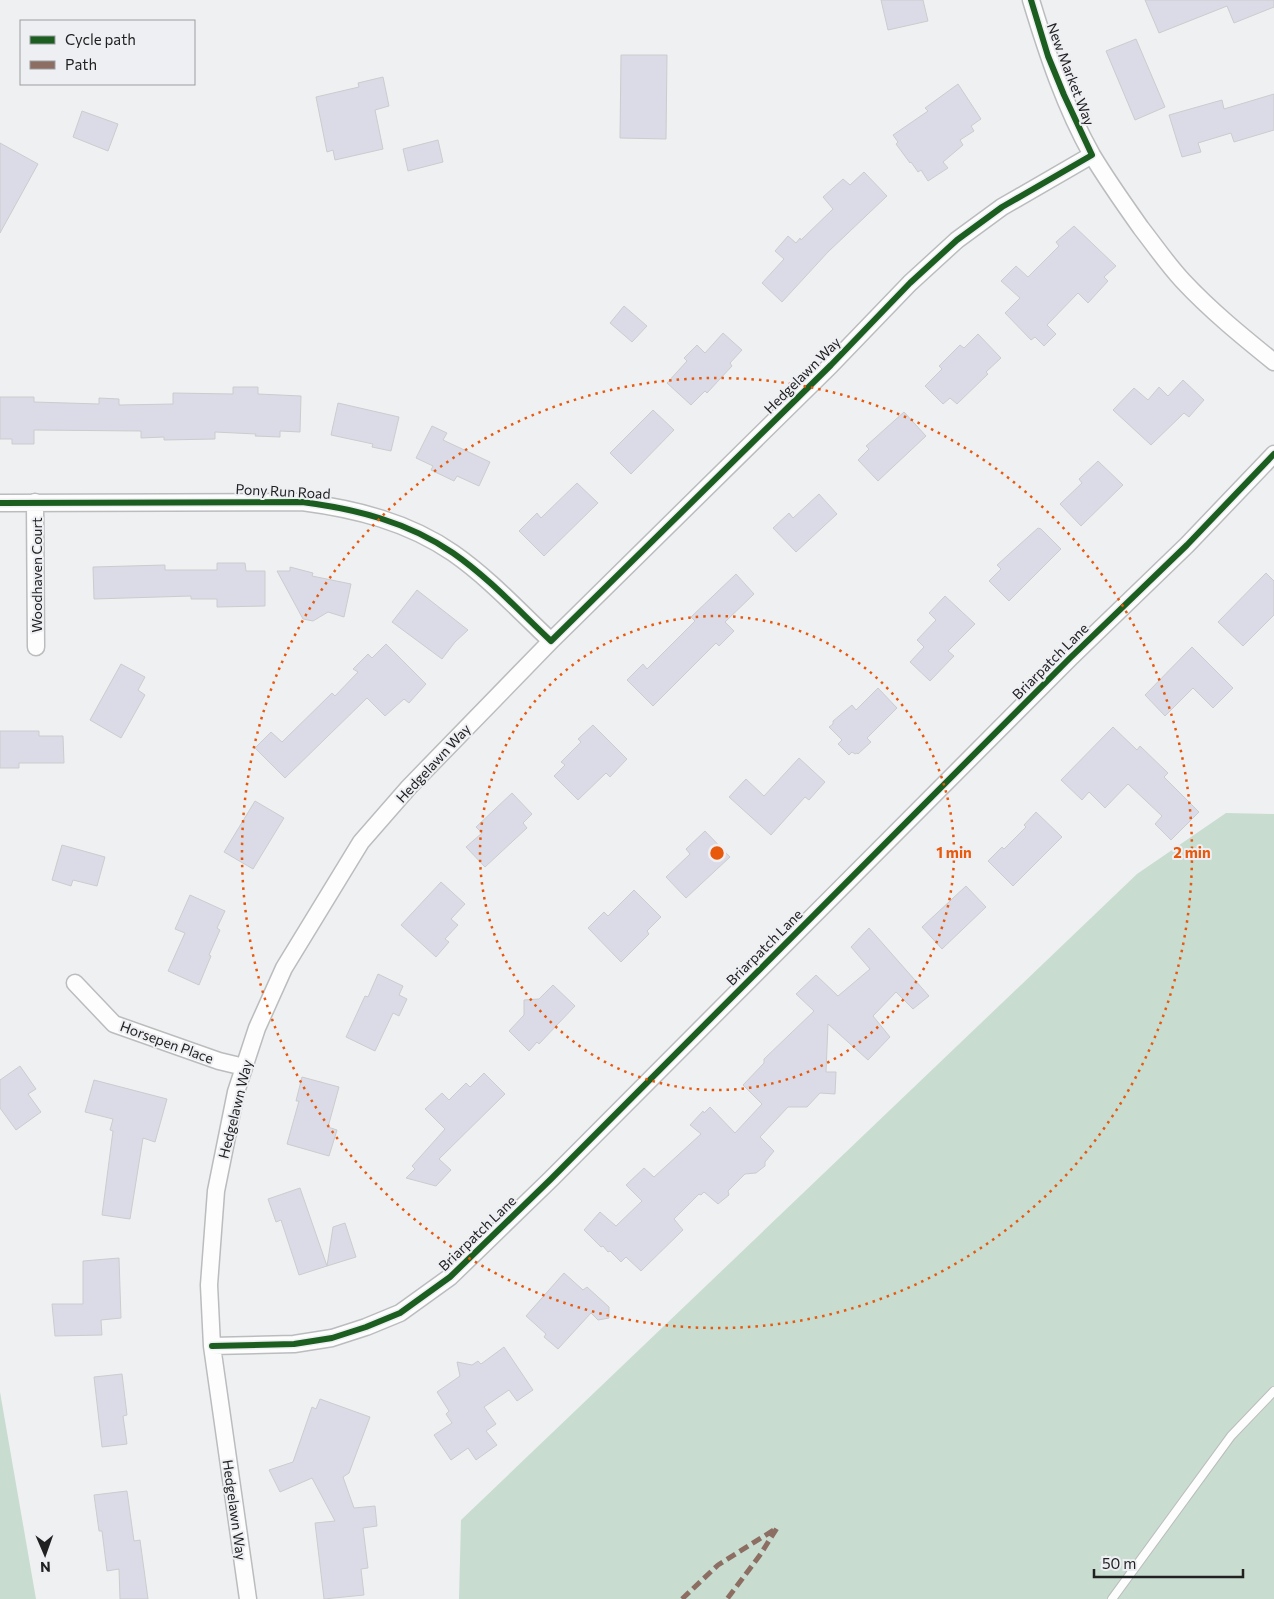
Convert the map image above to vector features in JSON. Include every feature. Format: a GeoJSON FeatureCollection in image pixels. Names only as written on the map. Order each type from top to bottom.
{"type":"FeatureCollection","features":[{"type":"Feature","properties":{"kind":"street","name":"New Market Way"},"geometry":{"type":"LineString","coordinates":[[1031,0],[1048,56],[1092,155],[1131,214],[1174,270],[1212,309],[1274,362]]}},
{"type":"Feature","properties":{"kind":"street","name":"Hedgelawn Way"},"geometry":{"type":"LineString","coordinates":[[248,1599],[212,1346],[209,1285],[216,1191],[236,1092],[257,1028],[284,968],[361,842],[409,788],[551,640],[831,365],[910,283],[957,240],[1002,207],[1092,155]]}},
{"type":"Feature","properties":{"kind":"street","name":"Briarpatch Lane"},"geometry":{"type":"LineString","coordinates":[[212,1346],[294,1344],[332,1338],[400,1313],[450,1277],[551,1179],[1070,658],[1187,545],[1274,454]]}},
{"type":"Feature","properties":{"kind":"street","name":"Woodhaven Court"},"geometry":{"type":"LineString","coordinates":[[36,502],[36,647]]}},
{"type":"Feature","properties":{"kind":"street","name":"Pony Run Road"},"geometry":{"type":"LineString","coordinates":[[0,503],[302,502],[337,506],[375,516],[432,540],[488,580],[551,640]]}},
{"type":"Feature","properties":{"kind":"street","name":"Horsepen Place"},"geometry":{"type":"LineString","coordinates":[[75,983],[114,1024],[219,1061],[244,1067]]}},
{"type":"Feature","properties":{"kind":"lane"},"geometry":{"type":"LineString","coordinates":[[1112,1599],[1231,1436],[1274,1390]]}},
{"type":"Feature","properties":{"kind":"green space"},"geometry":{"type":"Polygon","coordinates":[[[1226,813],[1274,814],[1274,1599],[459,1599],[461,1520],[1137,874],[1226,813]]]}},
{"type":"Feature","properties":{"kind":"green space"},"geometry":{"type":"Polygon","coordinates":[[[0,1392],[36,1599],[0,1599],[0,1392]]]}},
{"type":"Feature","properties":{"kind":"building"},"geometry":{"type":"Polygon","coordinates":[[[881,0],[923,0],[928,21],[888,30],[881,0]]]}},
{"type":"Feature","properties":{"kind":"building"},"geometry":{"type":"Polygon","coordinates":[[[1145,0],[1274,0],[1274,7],[1234,23],[1227,6],[1159,33],[1145,0]]]}},
{"type":"Feature","properties":{"kind":"building"},"geometry":{"type":"Polygon","coordinates":[[[1136,39],[1165,107],[1135,120],[1106,51],[1136,39]]]}},
{"type":"Feature","properties":{"kind":"building"},"geometry":{"type":"Polygon","coordinates":[[[621,55],[667,55],[666,139],[620,138],[621,55]]]}},
{"type":"Feature","properties":{"kind":"building"},"geometry":{"type":"Polygon","coordinates":[[[383,77],[389,106],[375,110],[383,149],[335,160],[333,150],[327,152],[316,97],[359,87],[358,83],[383,77]]]}},
{"type":"Feature","properties":{"kind":"building"},"geometry":{"type":"Polygon","coordinates":[[[958,84],[981,119],[971,126],[974,131],[960,140],[963,145],[943,162],[948,168],[928,181],[921,170],[918,172],[910,163],[896,144],[898,142],[893,135],[928,111],[925,108],[958,84]]]}},
{"type":"Feature","properties":{"kind":"building"},"geometry":{"type":"Polygon","coordinates":[[[1274,94],[1274,130],[1234,142],[1231,133],[1198,143],[1201,152],[1182,157],[1169,115],[1222,100],[1224,109],[1274,94]]]}},
{"type":"Feature","properties":{"kind":"building"},"geometry":{"type":"Polygon","coordinates":[[[82,111],[118,124],[108,151],[73,137],[82,111]]]}},
{"type":"Feature","properties":{"kind":"building"},"geometry":{"type":"Polygon","coordinates":[[[438,140],[443,162],[408,171],[403,149],[438,140]]]}},
{"type":"Feature","properties":{"kind":"building"},"geometry":{"type":"Polygon","coordinates":[[[0,143],[38,164],[0,233],[0,143]]]}},
{"type":"Feature","properties":{"kind":"building"},"geometry":{"type":"Polygon","coordinates":[[[864,172],[887,196],[828,252],[782,302],[762,283],[784,259],[775,251],[788,236],[796,243],[800,238],[801,240],[833,209],[823,197],[843,179],[850,185],[864,172]]]}},
{"type":"Feature","properties":{"kind":"building"},"geometry":{"type":"Polygon","coordinates":[[[1074,226],[1116,266],[1104,277],[1108,281],[1088,303],[1078,293],[1047,325],[1056,334],[1044,346],[1035,337],[1031,340],[1005,313],[1020,298],[1001,281],[1016,266],[1028,277],[1059,246],[1056,242],[1074,226]]]}},
{"type":"Feature","properties":{"kind":"building"},"geometry":{"type":"Polygon","coordinates":[[[624,306],[647,326],[632,342],[610,323],[624,306]]]}},
{"type":"Feature","properties":{"kind":"building"},"geometry":{"type":"Polygon","coordinates":[[[723,333],[742,350],[730,363],[732,366],[707,393],[705,391],[691,405],[667,383],[687,361],[684,358],[697,345],[705,353],[723,333]]]}},
{"type":"Feature","properties":{"kind":"building"},"geometry":{"type":"Polygon","coordinates":[[[978,334],[1001,358],[986,372],[988,374],[957,404],[950,398],[943,404],[925,386],[942,369],[939,366],[960,345],[964,348],[978,334]]]}},
{"type":"Feature","properties":{"kind":"building"},"geometry":{"type":"Polygon","coordinates":[[[1183,380],[1204,400],[1189,417],[1184,413],[1151,445],[1113,410],[1134,388],[1148,400],[1159,387],[1168,396],[1183,380]]]}},
{"type":"Feature","properties":{"kind":"building"},"geometry":{"type":"Polygon","coordinates":[[[233,387],[258,387],[258,394],[301,396],[300,432],[280,431],[280,437],[215,432],[215,439],[164,440],[164,437],[141,438],[141,431],[34,430],[34,444],[12,444],[12,439],[0,439],[0,397],[34,397],[34,402],[99,404],[99,398],[119,399],[119,405],[173,404],[173,393],[233,394],[233,387]]]}},
{"type":"Feature","properties":{"kind":"building"},"geometry":{"type":"Polygon","coordinates":[[[338,403],[399,417],[391,451],[372,447],[373,444],[331,435],[338,403]]]}},
{"type":"Feature","properties":{"kind":"building"},"geometry":{"type":"Polygon","coordinates":[[[653,410],[674,430],[631,474],[610,453],[653,410]]]}},
{"type":"Feature","properties":{"kind":"building"},"geometry":{"type":"Polygon","coordinates":[[[904,412],[926,436],[878,481],[858,460],[869,449],[866,446],[904,412]]]}},
{"type":"Feature","properties":{"kind":"building"},"geometry":{"type":"Polygon","coordinates":[[[432,426],[447,433],[443,440],[490,462],[479,486],[457,476],[454,481],[431,470],[433,466],[416,458],[432,426]]]}},
{"type":"Feature","properties":{"kind":"building"},"geometry":{"type":"Polygon","coordinates":[[[1098,461],[1123,485],[1081,526],[1060,504],[1082,483],[1079,479],[1098,461]]]}},
{"type":"Feature","properties":{"kind":"building"},"geometry":{"type":"Polygon","coordinates":[[[577,483],[598,503],[544,556],[519,531],[537,513],[541,518],[577,483]]]}},
{"type":"Feature","properties":{"kind":"building"},"geometry":{"type":"Polygon","coordinates":[[[819,494],[837,514],[796,552],[773,528],[789,513],[793,518],[819,494]]]}},
{"type":"Feature","properties":{"kind":"building"},"geometry":{"type":"Polygon","coordinates":[[[1038,528],[1061,549],[1009,601],[989,581],[1001,569],[997,565],[1038,528]]]}},
{"type":"Feature","properties":{"kind":"building"},"geometry":{"type":"Polygon","coordinates":[[[217,563],[245,563],[246,571],[265,571],[265,606],[217,607],[217,599],[191,599],[191,596],[94,599],[93,567],[165,565],[165,570],[217,570],[217,563]]]}},
{"type":"Feature","properties":{"kind":"building"},"geometry":{"type":"Polygon","coordinates":[[[290,567],[313,573],[312,576],[351,584],[344,617],[328,612],[313,621],[303,619],[277,571],[290,571],[290,567]]]}},
{"type":"Feature","properties":{"kind":"building"},"geometry":{"type":"Polygon","coordinates":[[[1266,573],[1274,581],[1274,615],[1243,646],[1218,622],[1266,573]]]}},
{"type":"Feature","properties":{"kind":"building"},"geometry":{"type":"Polygon","coordinates":[[[736,574],[754,594],[725,622],[734,631],[719,646],[716,643],[653,706],[627,680],[643,664],[647,669],[695,621],[691,617],[736,574]]]}},
{"type":"Feature","properties":{"kind":"building"},"geometry":{"type":"Polygon","coordinates":[[[417,590],[468,630],[455,642],[442,659],[392,622],[417,590]]]}},
{"type":"Feature","properties":{"kind":"building"},"geometry":{"type":"Polygon","coordinates":[[[945,596],[975,624],[948,651],[954,656],[930,681],[910,662],[924,647],[917,640],[936,620],[929,613],[945,596]]]}},
{"type":"Feature","properties":{"kind":"building"},"geometry":{"type":"Polygon","coordinates":[[[386,644],[426,684],[409,703],[404,699],[385,716],[367,698],[285,778],[255,748],[271,732],[282,742],[332,693],[335,696],[358,672],[353,669],[368,654],[372,658],[386,644]]]}},
{"type":"Feature","properties":{"kind":"building"},"geometry":{"type":"Polygon","coordinates":[[[1192,647],[1233,688],[1213,708],[1193,688],[1165,716],[1145,695],[1192,647]]]}},
{"type":"Feature","properties":{"kind":"building"},"geometry":{"type":"Polygon","coordinates":[[[121,664],[145,677],[138,690],[145,695],[121,738],[90,720],[121,664]]]}},
{"type":"Feature","properties":{"kind":"building"},"geometry":{"type":"Polygon","coordinates":[[[878,688],[897,708],[867,738],[871,742],[858,754],[852,752],[849,755],[838,744],[842,740],[829,727],[833,724],[833,721],[852,705],[856,710],[878,688]]]}},
{"type":"Feature","properties":{"kind":"building"},"geometry":{"type":"Polygon","coordinates":[[[593,725],[627,759],[610,777],[606,773],[578,800],[554,776],[565,765],[561,762],[581,742],[578,739],[593,725]]]}},
{"type":"Feature","properties":{"kind":"building"},"geometry":{"type":"Polygon","coordinates":[[[1113,727],[1137,750],[1140,746],[1168,773],[1164,777],[1199,812],[1171,840],[1155,824],[1162,816],[1128,784],[1105,808],[1089,792],[1082,800],[1061,780],[1113,727]]]}},
{"type":"Feature","properties":{"kind":"building"},"geometry":{"type":"Polygon","coordinates":[[[0,731],[39,731],[39,736],[63,736],[64,763],[19,763],[19,768],[0,768],[0,731]]]}},
{"type":"Feature","properties":{"kind":"building"},"geometry":{"type":"Polygon","coordinates":[[[799,758],[825,782],[809,800],[805,797],[771,835],[729,797],[746,779],[764,796],[799,758]]]}},
{"type":"Feature","properties":{"kind":"building"},"geometry":{"type":"Polygon","coordinates":[[[512,793],[532,814],[523,823],[527,828],[485,867],[466,847],[482,833],[476,827],[512,793]]]}},
{"type":"Feature","properties":{"kind":"building"},"geometry":{"type":"Polygon","coordinates":[[[255,801],[284,818],[253,869],[224,852],[255,801]]]}},
{"type":"Feature","properties":{"kind":"building"},"geometry":{"type":"Polygon","coordinates":[[[1036,812],[1062,837],[1013,886],[988,861],[1002,847],[1004,849],[1026,827],[1024,825],[1036,812]]]}},
{"type":"Feature","properties":{"kind":"building"},"geometry":{"type":"Polygon","coordinates":[[[705,831],[730,857],[686,898],[666,877],[690,854],[686,849],[705,831]]]}},
{"type":"Feature","properties":{"kind":"building"},"geometry":{"type":"Polygon","coordinates":[[[62,845],[105,857],[97,886],[73,880],[71,886],[52,880],[62,845]]]}},
{"type":"Feature","properties":{"kind":"building"},"geometry":{"type":"Polygon","coordinates":[[[441,882],[465,904],[451,919],[458,925],[445,939],[449,942],[436,957],[401,925],[441,882]]]}},
{"type":"Feature","properties":{"kind":"building"},"geometry":{"type":"Polygon","coordinates":[[[966,886],[986,907],[942,949],[922,927],[966,886]]]}},
{"type":"Feature","properties":{"kind":"building"},"geometry":{"type":"Polygon","coordinates":[[[634,890],[661,917],[647,931],[649,934],[621,962],[588,928],[604,912],[608,916],[634,890]]]}},
{"type":"Feature","properties":{"kind":"building"},"geometry":{"type":"Polygon","coordinates":[[[190,895],[225,911],[217,928],[220,930],[199,985],[168,971],[185,933],[175,929],[190,895]]]}},
{"type":"Feature","properties":{"kind":"building"},"geometry":{"type":"Polygon","coordinates":[[[869,928],[929,996],[913,1009],[896,992],[873,1016],[890,1037],[868,1060],[828,1024],[826,1072],[836,1072],[835,1094],[820,1093],[807,1107],[788,1107],[760,1137],[774,1151],[765,1162],[765,1166],[756,1173],[745,1174],[728,1191],[729,1195],[718,1204],[704,1192],[701,1195],[699,1194],[674,1219],[683,1230],[641,1271],[626,1257],[621,1262],[610,1251],[608,1252],[603,1246],[601,1247],[584,1230],[600,1212],[616,1226],[642,1201],[626,1185],[644,1168],[654,1177],[701,1134],[690,1125],[703,1111],[704,1113],[710,1107],[735,1133],[762,1104],[743,1085],[764,1063],[764,1059],[814,1011],[796,994],[816,975],[838,996],[870,969],[851,947],[869,928]]]}},
{"type":"Feature","properties":{"kind":"building"},"geometry":{"type":"Polygon","coordinates":[[[378,974],[403,986],[399,995],[407,999],[399,1016],[393,1013],[375,1051],[346,1037],[365,996],[368,997],[378,974]]]}},
{"type":"Feature","properties":{"kind":"building"},"geometry":{"type":"Polygon","coordinates":[[[553,985],[575,1006],[539,1044],[537,1042],[529,1051],[509,1031],[524,1015],[524,1000],[539,999],[553,985]]]}},
{"type":"Feature","properties":{"kind":"building"},"geometry":{"type":"Polygon","coordinates":[[[20,1066],[36,1089],[28,1094],[41,1112],[16,1130],[0,1108],[0,1080],[20,1066]]]}},
{"type":"Feature","properties":{"kind":"building"},"geometry":{"type":"Polygon","coordinates":[[[484,1073],[505,1094],[439,1159],[451,1170],[436,1186],[406,1178],[415,1169],[412,1166],[445,1129],[425,1109],[442,1093],[449,1100],[466,1083],[470,1087],[484,1073]]]}},
{"type":"Feature","properties":{"kind":"building"},"geometry":{"type":"Polygon","coordinates":[[[302,1077],[339,1087],[328,1127],[337,1130],[329,1156],[287,1144],[299,1101],[296,1101],[302,1077]]]}},
{"type":"Feature","properties":{"kind":"building"},"geometry":{"type":"Polygon","coordinates":[[[94,1080],[167,1099],[155,1142],[143,1138],[130,1219],[102,1215],[113,1131],[110,1130],[113,1119],[85,1112],[94,1080]]]}},
{"type":"Feature","properties":{"kind":"building"},"geometry":{"type":"Polygon","coordinates":[[[300,1188],[327,1266],[299,1275],[281,1220],[276,1222],[268,1199],[300,1188]]]}},
{"type":"Feature","properties":{"kind":"building"},"geometry":{"type":"Polygon","coordinates":[[[345,1223],[356,1257],[327,1266],[333,1227],[345,1223]]]}},
{"type":"Feature","properties":{"kind":"building"},"geometry":{"type":"Polygon","coordinates":[[[119,1258],[121,1318],[101,1320],[102,1335],[55,1336],[52,1304],[83,1304],[83,1261],[119,1258]]]}},
{"type":"Feature","properties":{"kind":"building"},"geometry":{"type":"Polygon","coordinates":[[[564,1273],[583,1290],[587,1287],[609,1307],[609,1318],[598,1320],[591,1313],[558,1349],[544,1337],[546,1334],[526,1316],[564,1273]]]}},
{"type":"Feature","properties":{"kind":"building"},"geometry":{"type":"Polygon","coordinates":[[[504,1347],[533,1390],[517,1401],[509,1390],[484,1407],[496,1424],[486,1431],[497,1445],[476,1460],[468,1448],[451,1460],[434,1435],[452,1423],[446,1414],[449,1411],[437,1392],[460,1376],[457,1362],[472,1365],[478,1361],[481,1364],[504,1347]]]}},
{"type":"Feature","properties":{"kind":"building"},"geometry":{"type":"Polygon","coordinates":[[[122,1374],[127,1415],[123,1416],[127,1444],[102,1447],[94,1377],[122,1374]]]}},
{"type":"Feature","properties":{"kind":"building"},"geometry":{"type":"Polygon","coordinates":[[[320,1399],[370,1417],[349,1473],[343,1477],[354,1508],[375,1506],[377,1526],[363,1528],[368,1568],[361,1569],[364,1595],[324,1599],[315,1523],[335,1521],[312,1478],[280,1492],[269,1470],[293,1462],[312,1407],[316,1409],[320,1399]]]}},
{"type":"Feature","properties":{"kind":"building"},"geometry":{"type":"Polygon","coordinates":[[[127,1491],[134,1541],[140,1540],[148,1599],[120,1599],[119,1569],[107,1571],[102,1531],[99,1531],[94,1495],[127,1491]]]}},
{"type":"Feature","properties":{"kind":"marked path"},"geometry":{"type":"LineString","coordinates":[[682,1599],[718,1565],[777,1528],[760,1555],[727,1599]]}},
{"type":"Feature","properties":{"kind":"cycle path"},"geometry":{"type":"LineString","coordinates":[[0,503],[302,502],[362,513],[400,525],[436,542],[453,553],[491,584],[551,641],[831,365],[910,283],[957,240],[1002,207],[1092,155],[1048,56],[1031,0]]}},
{"type":"Feature","properties":{"kind":"cycle path"},"geometry":{"type":"LineString","coordinates":[[212,1346],[294,1344],[332,1338],[400,1313],[450,1277],[551,1179],[1070,658],[1187,545],[1274,454]]}}]}
